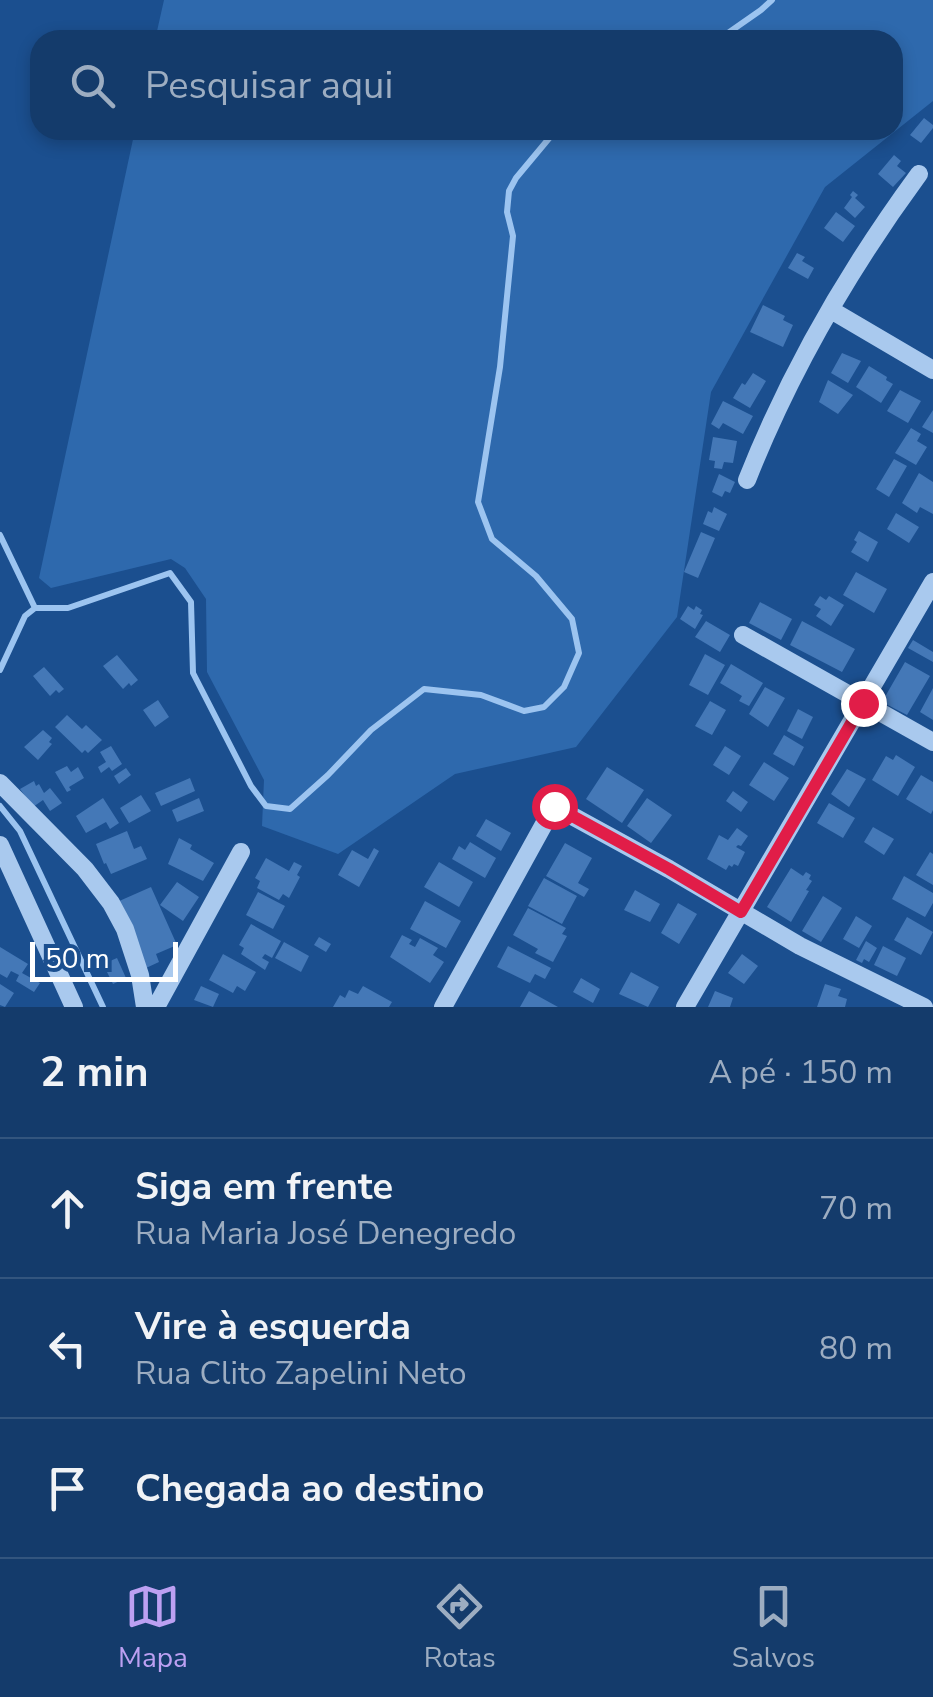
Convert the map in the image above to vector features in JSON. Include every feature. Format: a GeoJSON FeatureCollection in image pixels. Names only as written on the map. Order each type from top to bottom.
{"type":"FeatureCollection","features":[{"type":"Feature","properties":{"kind":"street"},"geometry":{"type":"LineString","coordinates":[[747,480],[768,428],[831,310],[893,209],[920,174]]}},
{"type":"Feature","properties":{"kind":"street"},"geometry":{"type":"LineString","coordinates":[[831,310],[933,370]]}},
{"type":"Feature","properties":{"kind":"street"},"geometry":{"type":"LineString","coordinates":[[686,1007],[933,582]]}},
{"type":"Feature","properties":{"kind":"street"},"geometry":{"type":"LineString","coordinates":[[743,636],[933,742]]}},
{"type":"Feature","properties":{"kind":"street"},"geometry":{"type":"LineString","coordinates":[[0,783],[85,869],[112,904],[125,928],[140,975],[145,1007]]}},
{"type":"Feature","properties":{"kind":"street"},"geometry":{"type":"LineString","coordinates":[[443,1007],[554,806],[800,946],[926,1007],[933,999]]}},
{"type":"Feature","properties":{"kind":"street"},"geometry":{"type":"LineString","coordinates":[[156,1007],[241,852]]}},
{"type":"Feature","properties":{"kind":"street"},"geometry":{"type":"LineString","coordinates":[[2,856],[74,1007]]}},
{"type":"Feature","properties":{"kind":"shaded area"},"geometry":{"type":"Polygon","coordinates":[[[164,0],[933,0],[933,101],[903,125],[903,30],[157,30],[164,0]]]}},
{"type":"Feature","properties":{"kind":"shaded area"},"geometry":{"type":"Polygon","coordinates":[[[133,140],[884,140],[825,187],[711,392],[677,617],[576,747],[455,774],[338,854],[262,826],[264,780],[207,672],[206,599],[185,568],[171,559],[51,588],[39,578],[133,140]]]}},
{"type":"Feature","properties":{"kind":"building"},"geometry":{"type":"Polygon","coordinates":[[[924,118],[933,128],[921,143],[910,135],[924,118]]]}},
{"type":"Feature","properties":{"kind":"building"},"geometry":{"type":"Polygon","coordinates":[[[894,155],[901,161],[897,166],[906,173],[893,187],[878,174],[894,155]]]}},
{"type":"Feature","properties":{"kind":"building"},"geometry":{"type":"Polygon","coordinates":[[[853,191],[865,207],[855,218],[844,208],[853,191]]]}},
{"type":"Feature","properties":{"kind":"building"},"geometry":{"type":"Polygon","coordinates":[[[836,212],[855,226],[843,242],[824,228],[836,212]]]}},
{"type":"Feature","properties":{"kind":"building"},"geometry":{"type":"Polygon","coordinates":[[[797,253],[814,268],[808,279],[788,268],[797,253]]]}},
{"type":"Feature","properties":{"kind":"building"},"geometry":{"type":"Polygon","coordinates":[[[763,305],[785,316],[783,320],[793,325],[783,347],[750,332],[763,305]]]}},
{"type":"Feature","properties":{"kind":"building"},"geometry":{"type":"Polygon","coordinates":[[[842,353],[861,361],[848,383],[831,373],[842,353]]]}},
{"type":"Feature","properties":{"kind":"building"},"geometry":{"type":"Polygon","coordinates":[[[869,366],[893,384],[881,403],[856,387],[869,366]]]}},
{"type":"Feature","properties":{"kind":"building"},"geometry":{"type":"Polygon","coordinates":[[[753,373],[766,381],[750,408],[733,398],[753,373]]]}},
{"type":"Feature","properties":{"kind":"building"},"geometry":{"type":"Polygon","coordinates":[[[828,380],[853,395],[838,414],[819,402],[828,380]]]}},
{"type":"Feature","properties":{"kind":"building"},"geometry":{"type":"Polygon","coordinates":[[[900,390],[921,401],[908,423],[887,411],[900,390]]]}},
{"type":"Feature","properties":{"kind":"building"},"geometry":{"type":"Polygon","coordinates":[[[723,401],[753,416],[743,434],[723,423],[719,429],[711,424],[723,401]]]}},
{"type":"Feature","properties":{"kind":"building"},"geometry":{"type":"Polygon","coordinates":[[[933,410],[933,433],[922,427],[933,410]]]}},
{"type":"Feature","properties":{"kind":"building"},"geometry":{"type":"Polygon","coordinates":[[[911,428],[921,434],[917,441],[927,447],[916,465],[895,453],[911,428]]]}},
{"type":"Feature","properties":{"kind":"building"},"geometry":{"type":"Polygon","coordinates":[[[713,437],[737,441],[733,463],[724,462],[722,469],[714,468],[715,461],[709,460],[713,437]]]}},
{"type":"Feature","properties":{"kind":"building"},"geometry":{"type":"Polygon","coordinates":[[[894,459],[907,466],[889,497],[876,489],[894,459]]]}},
{"type":"Feature","properties":{"kind":"building"},"geometry":{"type":"Polygon","coordinates":[[[919,473],[933,482],[933,514],[920,507],[917,513],[902,503],[919,473]]]}},
{"type":"Feature","properties":{"kind":"building"},"geometry":{"type":"Polygon","coordinates":[[[719,474],[735,482],[730,493],[725,491],[722,497],[712,492],[719,474]]]}},
{"type":"Feature","properties":{"kind":"building"},"geometry":{"type":"Polygon","coordinates":[[[714,507],[727,514],[719,531],[703,524],[714,507]]]}},
{"type":"Feature","properties":{"kind":"building"},"geometry":{"type":"Polygon","coordinates":[[[896,513],[919,527],[909,543],[887,529],[896,513]]]}},
{"type":"Feature","properties":{"kind":"building"},"geometry":{"type":"Polygon","coordinates":[[[859,531],[878,542],[868,562],[851,552],[859,531]]]}},
{"type":"Feature","properties":{"kind":"building"},"geometry":{"type":"Polygon","coordinates":[[[701,532],[715,538],[698,578],[684,572],[701,532]]]}},
{"type":"Feature","properties":{"kind":"building"},"geometry":{"type":"Polygon","coordinates":[[[856,572],[887,589],[874,613],[843,595],[856,572]]]}},
{"type":"Feature","properties":{"kind":"building"},"geometry":{"type":"Polygon","coordinates":[[[820,596],[826,600],[829,596],[844,605],[831,626],[816,616],[821,609],[814,605],[820,596]]]}},
{"type":"Feature","properties":{"kind":"building"},"geometry":{"type":"Polygon","coordinates":[[[760,602],[792,619],[781,640],[749,623],[760,602]]]}},
{"type":"Feature","properties":{"kind":"building"},"geometry":{"type":"Polygon","coordinates":[[[688,606],[702,610],[695,629],[680,619],[688,606]]]}},
{"type":"Feature","properties":{"kind":"building"},"geometry":{"type":"Polygon","coordinates":[[[706,621],[730,635],[720,652],[695,637],[706,621]]]}},
{"type":"Feature","properties":{"kind":"building"},"geometry":{"type":"Polygon","coordinates":[[[802,621],[855,649],[842,672],[790,645],[802,621]]]}},
{"type":"Feature","properties":{"kind":"building"},"geometry":{"type":"Polygon","coordinates":[[[913,640],[933,652],[933,662],[908,648],[913,640]]]}},
{"type":"Feature","properties":{"kind":"building"},"geometry":{"type":"Polygon","coordinates":[[[705,654],[725,665],[708,695],[689,685],[705,654]]]}},
{"type":"Feature","properties":{"kind":"building"},"geometry":{"type":"Polygon","coordinates":[[[117,655],[138,680],[123,689],[103,666],[117,655]]]}},
{"type":"Feature","properties":{"kind":"building"},"geometry":{"type":"Polygon","coordinates":[[[905,662],[930,676],[907,715],[882,702],[905,662]]]}},
{"type":"Feature","properties":{"kind":"building"},"geometry":{"type":"Polygon","coordinates":[[[731,664],[763,683],[749,706],[739,701],[742,696],[720,683],[731,664]]]}},
{"type":"Feature","properties":{"kind":"building"},"geometry":{"type":"Polygon","coordinates":[[[44,667],[64,689],[59,693],[56,690],[50,696],[33,676],[44,667]]]}},
{"type":"Feature","properties":{"kind":"building"},"geometry":{"type":"Polygon","coordinates":[[[765,687],[785,698],[768,727],[749,714],[765,687]]]}},
{"type":"Feature","properties":{"kind":"building"},"geometry":{"type":"Polygon","coordinates":[[[933,688],[933,720],[920,712],[933,688]]]}},
{"type":"Feature","properties":{"kind":"building"},"geometry":{"type":"Polygon","coordinates":[[[158,700],[169,717],[155,727],[143,710],[158,700]]]}},
{"type":"Feature","properties":{"kind":"building"},"geometry":{"type":"Polygon","coordinates":[[[710,701],[726,710],[712,735],[695,726],[710,701]]]}},
{"type":"Feature","properties":{"kind":"building"},"geometry":{"type":"Polygon","coordinates":[[[798,709],[813,717],[802,739],[787,731],[798,709]]]}},
{"type":"Feature","properties":{"kind":"building"},"geometry":{"type":"Polygon","coordinates":[[[67,715],[102,740],[88,753],[82,753],[55,727],[67,715]]]}},
{"type":"Feature","properties":{"kind":"building"},"geometry":{"type":"Polygon","coordinates":[[[43,730],[52,738],[52,744],[38,760],[24,747],[43,730]]]}},
{"type":"Feature","properties":{"kind":"building"},"geometry":{"type":"Polygon","coordinates":[[[784,735],[804,747],[794,766],[773,754],[784,735]]]}},
{"type":"Feature","properties":{"kind":"building"},"geometry":{"type":"Polygon","coordinates":[[[111,746],[122,764],[101,773],[98,767],[106,762],[100,752],[111,746]]]}},
{"type":"Feature","properties":{"kind":"building"},"geometry":{"type":"Polygon","coordinates":[[[725,746],[741,756],[729,775],[713,765],[725,746]]]}},
{"type":"Feature","properties":{"kind":"building"},"geometry":{"type":"Polygon","coordinates":[[[896,755],[915,767],[898,796],[872,780],[886,756],[893,760],[896,755]]]}},
{"type":"Feature","properties":{"kind":"building"},"geometry":{"type":"Polygon","coordinates":[[[764,762],[789,778],[774,801],[749,785],[764,762]]]}},
{"type":"Feature","properties":{"kind":"building"},"geometry":{"type":"Polygon","coordinates":[[[67,766],[71,772],[78,767],[84,778],[67,792],[55,772],[67,766]]]}},
{"type":"Feature","properties":{"kind":"building"},"geometry":{"type":"Polygon","coordinates":[[[607,767],[644,790],[622,823],[586,799],[607,767]]]}},
{"type":"Feature","properties":{"kind":"building"},"geometry":{"type":"Polygon","coordinates":[[[126,768],[131,775],[119,784],[114,776],[126,768]]]}},
{"type":"Feature","properties":{"kind":"building"},"geometry":{"type":"Polygon","coordinates":[[[847,769],[866,779],[849,807],[831,794],[847,769]]]}},
{"type":"Feature","properties":{"kind":"building"},"geometry":{"type":"Polygon","coordinates":[[[921,775],[933,782],[931,814],[906,799],[921,775]]]}},
{"type":"Feature","properties":{"kind":"building"},"geometry":{"type":"Polygon","coordinates":[[[190,778],[195,791],[161,806],[155,793],[190,778]]]}},
{"type":"Feature","properties":{"kind":"building"},"geometry":{"type":"Polygon","coordinates":[[[34,781],[44,793],[50,788],[62,803],[50,811],[43,800],[33,807],[20,789],[34,781]]]}},
{"type":"Feature","properties":{"kind":"building"},"geometry":{"type":"Polygon","coordinates":[[[733,791],[748,802],[741,812],[726,801],[733,791]]]}},
{"type":"Feature","properties":{"kind":"building"},"geometry":{"type":"Polygon","coordinates":[[[141,795],[151,811],[129,823],[120,808],[141,795]]]}},
{"type":"Feature","properties":{"kind":"building"},"geometry":{"type":"Polygon","coordinates":[[[103,798],[119,823],[110,829],[106,822],[86,833],[76,816],[103,798]]]}},
{"type":"Feature","properties":{"kind":"building"},"geometry":{"type":"Polygon","coordinates":[[[199,798],[204,811],[177,822],[172,810],[199,798]]]}},
{"type":"Feature","properties":{"kind":"building"},"geometry":{"type":"Polygon","coordinates":[[[647,798],[672,815],[651,843],[627,826],[647,798]]]}},
{"type":"Feature","properties":{"kind":"building"},"geometry":{"type":"Polygon","coordinates":[[[829,803],[855,818],[843,838],[817,823],[829,803]]]}},
{"type":"Feature","properties":{"kind":"building"},"geometry":{"type":"Polygon","coordinates":[[[486,819],[511,833],[501,851],[476,836],[486,819]]]}},
{"type":"Feature","properties":{"kind":"building"},"geometry":{"type":"Polygon","coordinates":[[[873,827],[894,839],[884,855],[864,842],[873,827]]]}},
{"type":"Feature","properties":{"kind":"building"},"geometry":{"type":"Polygon","coordinates":[[[737,828],[748,836],[736,847],[745,852],[738,866],[729,865],[726,870],[707,859],[719,835],[728,840],[737,828]]]}},
{"type":"Feature","properties":{"kind":"building"},"geometry":{"type":"Polygon","coordinates":[[[127,831],[134,849],[141,846],[147,859],[111,874],[96,844],[127,831]]]}},
{"type":"Feature","properties":{"kind":"building"},"geometry":{"type":"Polygon","coordinates":[[[179,838],[214,863],[203,881],[168,864],[179,838]]]}},
{"type":"Feature","properties":{"kind":"building"},"geometry":{"type":"Polygon","coordinates":[[[470,842],[496,858],[485,878],[452,859],[459,846],[465,850],[470,842]]]}},
{"type":"Feature","properties":{"kind":"building"},"geometry":{"type":"Polygon","coordinates":[[[565,843],[592,858],[578,883],[589,889],[584,897],[546,876],[565,843]]]}},
{"type":"Feature","properties":{"kind":"building"},"geometry":{"type":"Polygon","coordinates":[[[374,848],[379,851],[359,887],[338,875],[352,850],[368,859],[374,848]]]}},
{"type":"Feature","properties":{"kind":"building"},"geometry":{"type":"Polygon","coordinates":[[[930,852],[933,854],[933,885],[916,875],[930,852]]]}},
{"type":"Feature","properties":{"kind":"building"},"geometry":{"type":"Polygon","coordinates":[[[266,858],[289,871],[294,862],[302,866],[289,898],[283,894],[279,900],[257,888],[260,881],[255,878],[266,858]]]}},
{"type":"Feature","properties":{"kind":"building"},"geometry":{"type":"Polygon","coordinates":[[[439,862],[473,882],[459,907],[424,887],[439,862]]]}},
{"type":"Feature","properties":{"kind":"building"},"geometry":{"type":"Polygon","coordinates":[[[791,868],[803,876],[806,872],[811,875],[812,881],[791,922],[767,907],[791,868]]]}},
{"type":"Feature","properties":{"kind":"building"},"geometry":{"type":"Polygon","coordinates":[[[904,876],[933,893],[933,903],[925,917],[892,899],[904,876]]]}},
{"type":"Feature","properties":{"kind":"building"},"geometry":{"type":"Polygon","coordinates":[[[544,878],[577,896],[562,924],[528,906],[544,878]]]}},
{"type":"Feature","properties":{"kind":"building"},"geometry":{"type":"Polygon","coordinates":[[[177,882],[199,897],[183,921],[160,905],[177,882]]]}},
{"type":"Feature","properties":{"kind":"building"},"geometry":{"type":"Polygon","coordinates":[[[151,887],[177,945],[156,954],[159,962],[146,968],[117,902],[151,887]]]}},
{"type":"Feature","properties":{"kind":"building"},"geometry":{"type":"Polygon","coordinates":[[[635,890],[660,904],[650,922],[624,910],[635,890]]]}},
{"type":"Feature","properties":{"kind":"building"},"geometry":{"type":"Polygon","coordinates":[[[258,892],[285,906],[273,929],[246,915],[258,892]]]}},
{"type":"Feature","properties":{"kind":"building"},"geometry":{"type":"Polygon","coordinates":[[[823,896],[842,908],[821,942],[802,931],[823,896]]]}},
{"type":"Feature","properties":{"kind":"building"},"geometry":{"type":"Polygon","coordinates":[[[425,901],[461,921],[446,948],[410,929],[425,901]]]}},
{"type":"Feature","properties":{"kind":"building"},"geometry":{"type":"Polygon","coordinates":[[[678,903],[697,914],[679,944],[661,933],[678,903]]]}},
{"type":"Feature","properties":{"kind":"building"},"geometry":{"type":"Polygon","coordinates":[[[528,908],[566,928],[562,934],[567,936],[553,962],[513,935],[528,908]]]}},
{"type":"Feature","properties":{"kind":"building"},"geometry":{"type":"Polygon","coordinates":[[[856,916],[872,926],[859,948],[843,939],[856,916]]]}},
{"type":"Feature","properties":{"kind":"building"},"geometry":{"type":"Polygon","coordinates":[[[907,917],[933,932],[921,955],[894,940],[907,917]]]}},
{"type":"Feature","properties":{"kind":"building"},"geometry":{"type":"Polygon","coordinates":[[[251,924],[281,941],[272,958],[265,954],[262,958],[269,962],[265,970],[241,954],[244,948],[239,945],[251,924]]]}},
{"type":"Feature","properties":{"kind":"building"},"geometry":{"type":"Polygon","coordinates":[[[402,935],[412,940],[409,944],[415,947],[420,938],[438,948],[433,955],[444,962],[430,983],[390,957],[402,935]]]}},
{"type":"Feature","properties":{"kind":"building"},"geometry":{"type":"Polygon","coordinates":[[[319,937],[331,944],[326,952],[314,945],[319,937]]]}},
{"type":"Feature","properties":{"kind":"building"},"geometry":{"type":"Polygon","coordinates":[[[866,941],[877,948],[869,962],[864,959],[862,963],[856,960],[866,941]]]}},
{"type":"Feature","properties":{"kind":"building"},"geometry":{"type":"Polygon","coordinates":[[[284,942],[309,956],[301,972],[275,958],[284,942]]]}},
{"type":"Feature","properties":{"kind":"building"},"geometry":{"type":"Polygon","coordinates":[[[508,946],[551,968],[545,979],[535,974],[530,983],[497,967],[508,946]]]}},
{"type":"Feature","properties":{"kind":"building"},"geometry":{"type":"Polygon","coordinates":[[[883,946],[906,958],[897,976],[874,965],[883,946]]]}},
{"type":"Feature","properties":{"kind":"building"},"geometry":{"type":"Polygon","coordinates":[[[0,947],[28,964],[22,973],[40,983],[34,992],[16,981],[19,975],[11,971],[7,978],[0,974],[0,947]]]}},
{"type":"Feature","properties":{"kind":"building"},"geometry":{"type":"Polygon","coordinates":[[[223,954],[256,972],[245,991],[237,986],[233,993],[209,980],[223,954]]]}},
{"type":"Feature","properties":{"kind":"building"},"geometry":{"type":"Polygon","coordinates":[[[742,954],[758,966],[744,984],[728,973],[742,954]]]}},
{"type":"Feature","properties":{"kind":"building"},"geometry":{"type":"Polygon","coordinates":[[[117,958],[126,978],[113,984],[103,964],[117,958]]]}},
{"type":"Feature","properties":{"kind":"building"},"geometry":{"type":"Polygon","coordinates":[[[631,972],[659,987],[648,1007],[619,994],[631,972]]]}},
{"type":"Feature","properties":{"kind":"building"},"geometry":{"type":"Polygon","coordinates":[[[581,978],[600,989],[593,1003],[573,992],[581,978]]]}},
{"type":"Feature","properties":{"kind":"building"},"geometry":{"type":"Polygon","coordinates":[[[0,984],[14,993],[5,1007],[0,1005],[0,984]]]}},
{"type":"Feature","properties":{"kind":"building"},"geometry":{"type":"Polygon","coordinates":[[[825,984],[841,989],[838,996],[847,999],[845,1007],[817,1007],[825,984]]]}},
{"type":"Feature","properties":{"kind":"building"},"geometry":{"type":"Polygon","coordinates":[[[201,986],[219,994],[213,1007],[194,1000],[201,986]]]}},
{"type":"Feature","properties":{"kind":"building"},"geometry":{"type":"Polygon","coordinates":[[[363,986],[392,1002],[389,1007],[333,1007],[340,995],[345,998],[349,990],[358,994],[363,986]]]}},
{"type":"Feature","properties":{"kind":"building"},"geometry":{"type":"Polygon","coordinates":[[[529,991],[558,1007],[520,1007],[529,991]]]}},
{"type":"Feature","properties":{"kind":"building"},"geometry":{"type":"Polygon","coordinates":[[[715,991],[733,998],[730,1007],[708,1007],[715,991]]]}},
{"type":"Feature","properties":{"kind":"waterway"},"geometry":{"type":"LineString","coordinates":[[732,30],[772,0]]}},
{"type":"Feature","properties":{"kind":"waterway"},"geometry":{"type":"LineString","coordinates":[[0,535],[35,608],[68,608],[170,573],[191,602],[193,673],[251,786],[266,806],[290,809],[371,730],[424,689],[481,695],[524,711],[544,707],[564,687],[579,653],[572,619],[536,576],[492,539],[478,502],[500,367],[513,236],[507,212],[509,191],[548,140]]}},
{"type":"Feature","properties":{"kind":"waterway"},"geometry":{"type":"LineString","coordinates":[[0,670],[25,616],[35,608]]}},
{"type":"Feature","properties":{"kind":"waterway"},"geometry":{"type":"LineString","coordinates":[[0,806],[20,831],[103,1007]]}},
{"type":"Feature","properties":{"kind":"route"},"geometry":{"type":"LineString","coordinates":[[554,806],[741,912],[863,703]]}}]}
